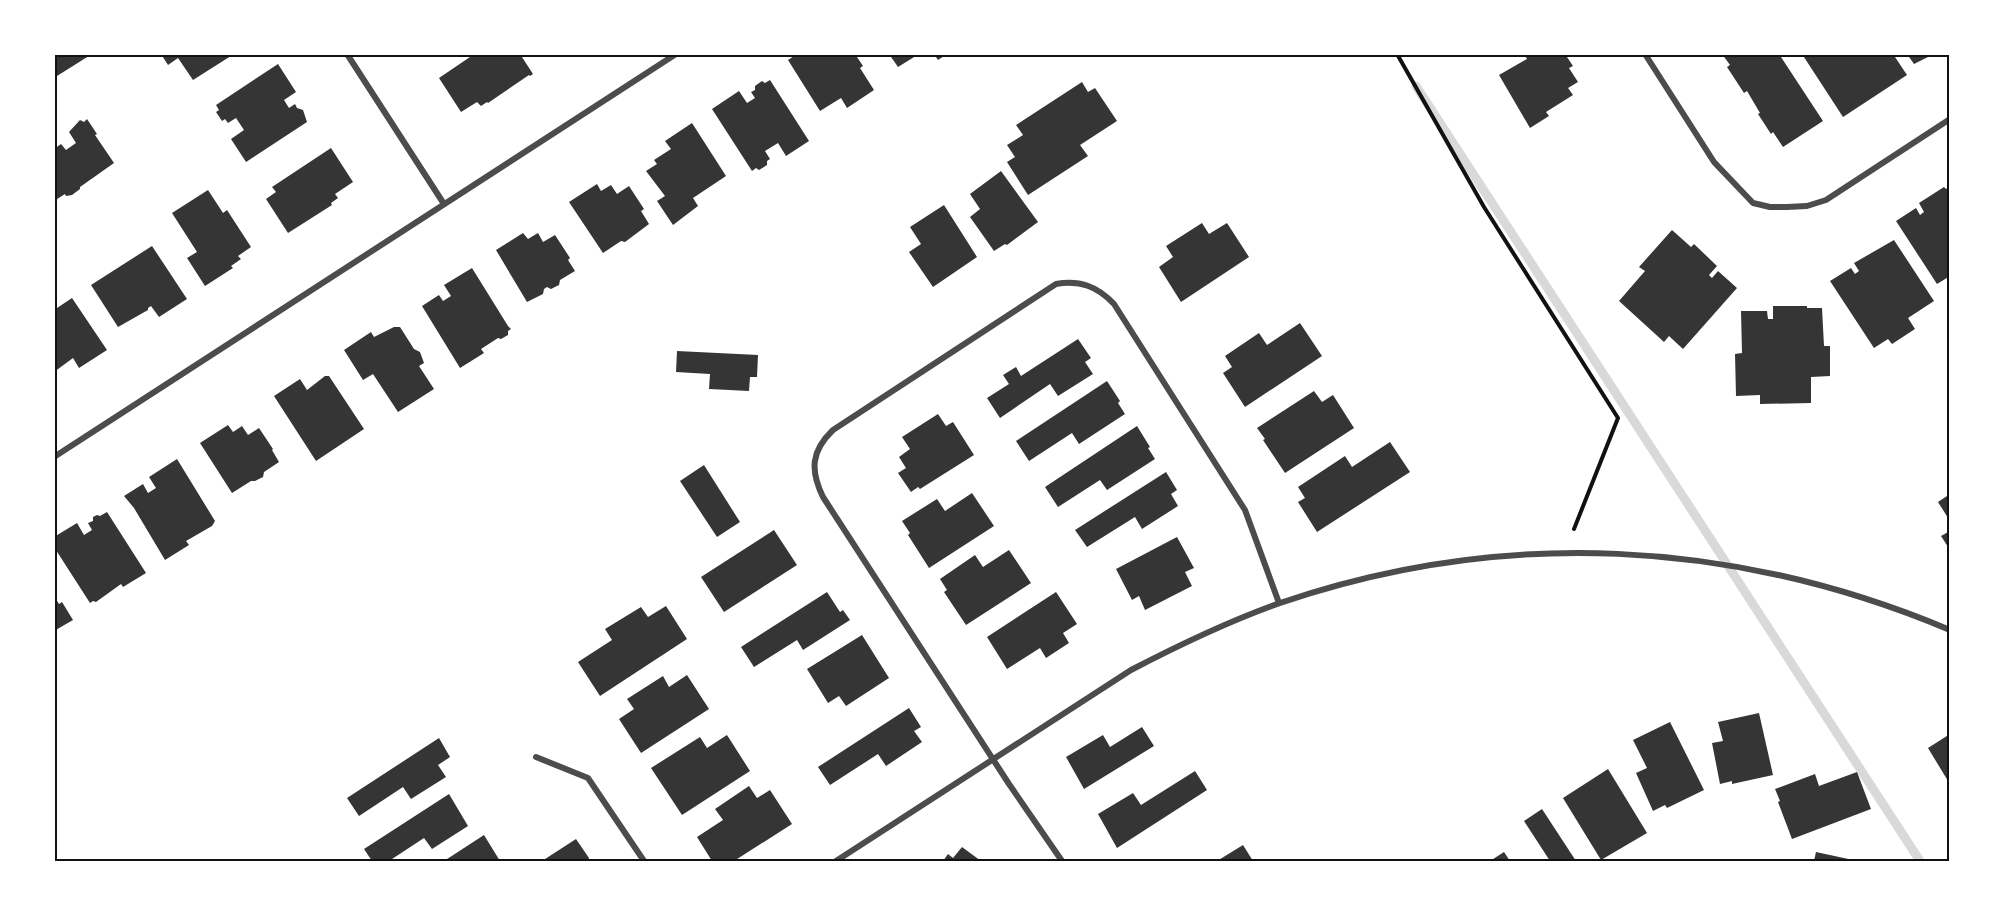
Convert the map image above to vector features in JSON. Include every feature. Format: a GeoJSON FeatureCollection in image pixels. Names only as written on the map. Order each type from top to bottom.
{"type":"FeatureCollection","features":[{"type":"Feature","properties":{"kind":"street"},"geometry":{"type":"LineString","coordinates":[[347,54],[444,204]]}},
{"type":"Feature","properties":{"kind":"street"},"geometry":{"type":"LineString","coordinates":[[54,457],[676,54]]}},
{"type":"Feature","properties":{"kind":"street"},"geometry":{"type":"LineString","coordinates":[[1645,54],[1714,162],[1753,202],[1770,207],[1807,206],[1826,200],[1950,119]]}},
{"type":"Feature","properties":{"kind":"street"},"geometry":{"type":"LineString","coordinates":[[1062,861],[823,497],[816,483],[815,457],[819,447],[833,430],[1056,284],[1081,283],[1095,288],[1114,304],[1245,510],[1279,603]]}},
{"type":"Feature","properties":{"kind":"street"},"geometry":{"type":"LineString","coordinates":[[836,861],[1131,670],[1189,641],[1279,603],[1340,584],[1432,565],[1527,554],[1591,552],[1654,555],[1720,563],[1784,575],[1864,598],[1950,630]]}},
{"type":"Feature","properties":{"kind":"street"},"geometry":{"type":"LineString","coordinates":[[536,757],[588,778],[644,861]]}},
{"type":"Feature","properties":{"kind":"path"},"geometry":{"type":"LineString","coordinates":[[1397,54],[1484,207],[1618,418],[1574,529]]}},
{"type":"Feature","properties":{"kind":"building"},"geometry":{"type":"Polygon","coordinates":[[[54,54],[92,54],[57,76],[54,72],[54,54]]]}},
{"type":"Feature","properties":{"kind":"building"},"geometry":{"type":"Polygon","coordinates":[[[161,54],[234,54],[193,80],[178,58],[168,65],[161,54]]]}},
{"type":"Feature","properties":{"kind":"building"},"geometry":{"type":"Polygon","coordinates":[[[468,54],[520,54],[533,74],[488,103],[481,106],[477,102],[461,112],[439,78],[470,57],[468,54]]]}},
{"type":"Feature","properties":{"kind":"building"},"geometry":{"type":"Polygon","coordinates":[[[797,54],[855,54],[863,66],[860,68],[874,90],[847,108],[841,98],[820,111],[788,60],[797,54]]]}},
{"type":"Feature","properties":{"kind":"building"},"geometry":{"type":"Polygon","coordinates":[[[889,54],[919,54],[898,67],[889,54]]]}},
{"type":"Feature","properties":{"kind":"building"},"geometry":{"type":"Polygon","coordinates":[[[934,54],[947,54],[938,60],[934,54]]]}},
{"type":"Feature","properties":{"kind":"building"},"geometry":{"type":"Polygon","coordinates":[[[1524,54],[1565,54],[1573,66],[1569,68],[1578,82],[1568,88],[1573,95],[1546,112],[1549,116],[1530,128],[1499,75],[1527,59],[1524,54]]]}},
{"type":"Feature","properties":{"kind":"building"},"geometry":{"type":"Polygon","coordinates":[[[1722,54],[1779,54],[1823,121],[1783,147],[1758,114],[1760,113],[1747,91],[1744,93],[1727,67],[1730,65],[1722,54]]]}},
{"type":"Feature","properties":{"kind":"building"},"geometry":{"type":"Polygon","coordinates":[[[1802,54],[1893,54],[1907,75],[1843,117],[1802,54]]]}},
{"type":"Feature","properties":{"kind":"building"},"geometry":{"type":"Polygon","coordinates":[[[1907,54],[1934,54],[1914,64],[1907,54]]]}},
{"type":"Feature","properties":{"kind":"building"},"geometry":{"type":"Polygon","coordinates":[[[278,64],[296,92],[284,100],[289,108],[295,104],[297,108],[303,110],[307,122],[246,162],[231,139],[244,130],[236,118],[228,123],[225,119],[222,121],[216,112],[219,110],[216,105],[278,64]]]}},
{"type":"Feature","properties":{"kind":"building"},"geometry":{"type":"Polygon","coordinates":[[[770,80],[809,141],[786,156],[778,143],[765,151],[770,159],[767,165],[752,171],[712,109],[739,91],[747,103],[755,98],[751,92],[755,90],[755,86],[762,81],[765,83],[770,80]]]}},
{"type":"Feature","properties":{"kind":"building"},"geometry":{"type":"Polygon","coordinates":[[[1082,82],[1088,92],[1095,88],[1117,121],[1080,145],[1088,156],[1028,195],[1007,162],[1015,157],[1007,145],[1023,135],[1016,125],[1082,82]]]}},
{"type":"Feature","properties":{"kind":"building"},"geometry":{"type":"Polygon","coordinates":[[[87,119],[114,163],[72,195],[66,196],[65,194],[54,201],[54,149],[61,144],[66,150],[76,143],[69,132],[80,120],[84,122],[87,119]]]}},
{"type":"Feature","properties":{"kind":"building"},"geometry":{"type":"Polygon","coordinates":[[[692,123],[726,176],[693,198],[698,206],[673,225],[657,201],[665,196],[646,171],[657,164],[654,160],[671,149],[665,141],[692,123]]]}},
{"type":"Feature","properties":{"kind":"building"},"geometry":{"type":"Polygon","coordinates":[[[331,148],[353,182],[335,194],[338,198],[331,203],[332,205],[288,233],[266,199],[276,192],[272,187],[331,148]]]}},
{"type":"Feature","properties":{"kind":"building"},"geometry":{"type":"Polygon","coordinates":[[[1001,171],[1038,222],[1007,245],[994,251],[970,217],[980,209],[970,194],[1001,171]]]}},
{"type":"Feature","properties":{"kind":"building"},"geometry":{"type":"Polygon","coordinates":[[[597,184],[601,191],[611,185],[617,194],[629,186],[644,209],[641,211],[649,224],[625,242],[621,241],[603,253],[569,202],[597,184]]]}},
{"type":"Feature","properties":{"kind":"building"},"geometry":{"type":"Polygon","coordinates":[[[1950,186],[1950,276],[1937,284],[1896,221],[1916,208],[1920,215],[1924,212],[1919,203],[1944,187],[1946,189],[1950,186]]]}},
{"type":"Feature","properties":{"kind":"building"},"geometry":{"type":"Polygon","coordinates":[[[208,190],[223,213],[227,210],[251,247],[238,256],[241,259],[231,266],[233,268],[205,286],[187,258],[197,252],[172,213],[208,190]]]}},
{"type":"Feature","properties":{"kind":"building"},"geometry":{"type":"Polygon","coordinates":[[[944,205],[977,257],[933,287],[909,252],[921,244],[910,227],[944,205]]]}},
{"type":"Feature","properties":{"kind":"building"},"geometry":{"type":"Polygon","coordinates":[[[1202,223],[1209,234],[1227,223],[1249,257],[1181,302],[1159,267],[1173,257],[1166,246],[1202,223]]]}},
{"type":"Feature","properties":{"kind":"building"},"geometry":{"type":"Polygon","coordinates":[[[1672,230],[1691,247],[1694,244],[1717,266],[1709,275],[1712,278],[1718,271],[1737,288],[1683,349],[1669,336],[1664,342],[1619,301],[1645,271],[1639,267],[1672,230]]]}},
{"type":"Feature","properties":{"kind":"building"},"geometry":{"type":"Polygon","coordinates":[[[523,233],[528,239],[538,233],[543,242],[555,235],[570,258],[568,260],[575,271],[560,280],[559,285],[551,289],[547,287],[543,294],[527,302],[496,250],[523,233]]]}},
{"type":"Feature","properties":{"kind":"building"},"geometry":{"type":"Polygon","coordinates":[[[1894,240],[1934,301],[1908,318],[1915,329],[1892,344],[1888,339],[1874,348],[1830,281],[1851,268],[1855,274],[1859,271],[1854,263],[1894,240]]]}},
{"type":"Feature","properties":{"kind":"building"},"geometry":{"type":"Polygon","coordinates":[[[152,246],[187,299],[159,317],[151,306],[118,327],[91,285],[152,246]]]}},
{"type":"Feature","properties":{"kind":"building"},"geometry":{"type":"Polygon","coordinates":[[[472,268],[511,329],[508,335],[501,339],[498,338],[481,349],[484,353],[460,368],[422,306],[439,295],[443,301],[451,296],[444,285],[472,268]]]}},
{"type":"Feature","properties":{"kind":"building"},"geometry":{"type":"Polygon","coordinates":[[[72,298],[107,350],[79,368],[73,358],[54,372],[54,310],[72,298]]]}},
{"type":"Feature","properties":{"kind":"building"},"geometry":{"type":"Polygon","coordinates":[[[1773,306],[1822,308],[1824,346],[1830,346],[1830,376],[1811,377],[1811,403],[1760,404],[1760,395],[1736,396],[1735,354],[1742,353],[1741,311],[1767,311],[1768,319],[1773,319],[1773,306]]]}},
{"type":"Feature","properties":{"kind":"building"},"geometry":{"type":"Polygon","coordinates":[[[1300,323],[1322,356],[1245,407],[1223,373],[1232,367],[1225,356],[1259,333],[1267,345],[1300,323]]]}},
{"type":"Feature","properties":{"kind":"building"},"geometry":{"type":"Polygon","coordinates":[[[394,327],[400,327],[414,349],[420,352],[424,363],[419,366],[434,389],[398,412],[373,374],[363,380],[344,350],[371,332],[374,337],[394,327]]]}},
{"type":"Feature","properties":{"kind":"building"},"geometry":{"type":"Polygon","coordinates":[[[1078,339],[1091,358],[1085,362],[1093,374],[1058,396],[1050,384],[1000,418],[987,398],[1009,384],[1003,375],[1016,367],[1021,376],[1078,339]]]}},
{"type":"Feature","properties":{"kind":"building"},"geometry":{"type":"Polygon","coordinates":[[[677,351],[758,355],[757,377],[750,377],[749,391],[709,389],[710,374],[676,372],[677,351]]]}},
{"type":"Feature","properties":{"kind":"building"},"geometry":{"type":"Polygon","coordinates":[[[325,376],[329,376],[364,429],[316,461],[274,396],[300,379],[307,390],[325,376]]]}},
{"type":"Feature","properties":{"kind":"building"},"geometry":{"type":"Polygon","coordinates":[[[1107,381],[1120,401],[1118,403],[1125,414],[1079,444],[1072,433],[1029,461],[1016,441],[1107,381]]]}},
{"type":"Feature","properties":{"kind":"building"},"geometry":{"type":"Polygon","coordinates":[[[1314,391],[1322,402],[1333,395],[1354,428],[1285,473],[1257,428],[1314,391]]]}},
{"type":"Feature","properties":{"kind":"building"},"geometry":{"type":"Polygon","coordinates":[[[938,414],[946,426],[953,422],[974,455],[920,489],[918,487],[911,492],[898,473],[906,468],[899,457],[910,449],[902,437],[938,414]]]}},
{"type":"Feature","properties":{"kind":"building"},"geometry":{"type":"Polygon","coordinates":[[[228,425],[233,432],[242,426],[248,435],[259,428],[279,462],[264,472],[263,477],[251,481],[232,493],[200,443],[228,425]]]}},
{"type":"Feature","properties":{"kind":"building"},"geometry":{"type":"Polygon","coordinates":[[[1137,426],[1155,459],[1107,490],[1100,480],[1058,507],[1045,487],[1137,426]]]}},
{"type":"Feature","properties":{"kind":"building"},"geometry":{"type":"Polygon","coordinates":[[[1390,442],[1410,472],[1317,532],[1298,502],[1305,498],[1298,487],[1345,456],[1352,467],[1390,442]]]}},
{"type":"Feature","properties":{"kind":"building"},"geometry":{"type":"Polygon","coordinates":[[[177,459],[215,521],[212,526],[186,541],[189,545],[165,560],[134,508],[124,496],[143,484],[148,493],[156,488],[149,477],[177,459]]]}},
{"type":"Feature","properties":{"kind":"building"},"geometry":{"type":"Polygon","coordinates":[[[704,465],[740,522],[717,537],[680,481],[704,465]]]}},
{"type":"Feature","properties":{"kind":"building"},"geometry":{"type":"Polygon","coordinates":[[[1166,472],[1177,490],[1171,494],[1178,506],[1142,529],[1135,517],[1087,547],[1075,530],[1166,472]]]}},
{"type":"Feature","properties":{"kind":"building"},"geometry":{"type":"Polygon","coordinates":[[[972,493],[994,526],[929,568],[902,521],[937,499],[945,511],[972,493]]]}},
{"type":"Feature","properties":{"kind":"building"},"geometry":{"type":"Polygon","coordinates":[[[1950,494],[1950,521],[1938,502],[1950,494]]]}},
{"type":"Feature","properties":{"kind":"building"},"geometry":{"type":"Polygon","coordinates":[[[107,512],[146,573],[123,587],[121,584],[96,602],[90,603],[54,547],[54,537],[77,523],[84,535],[92,530],[88,523],[93,521],[93,517],[107,512]]]}},
{"type":"Feature","properties":{"kind":"building"},"geometry":{"type":"Polygon","coordinates":[[[774,530],[797,565],[724,612],[701,577],[774,530]]]}},
{"type":"Feature","properties":{"kind":"building"},"geometry":{"type":"Polygon","coordinates":[[[1950,531],[1950,550],[1941,536],[1950,531]]]}},
{"type":"Feature","properties":{"kind":"building"},"geometry":{"type":"Polygon","coordinates":[[[1177,537],[1194,568],[1185,572],[1192,586],[1145,610],[1139,596],[1132,600],[1116,569],[1177,537]]]}},
{"type":"Feature","properties":{"kind":"building"},"geometry":{"type":"Polygon","coordinates":[[[1009,550],[1031,583],[966,625],[944,592],[947,590],[940,579],[975,555],[983,567],[1009,550]]]}},
{"type":"Feature","properties":{"kind":"building"},"geometry":{"type":"Polygon","coordinates":[[[827,592],[840,612],[843,610],[850,620],[803,650],[797,640],[754,667],[741,647],[827,592]]]}},
{"type":"Feature","properties":{"kind":"building"},"geometry":{"type":"Polygon","coordinates":[[[1056,592],[1077,624],[1063,633],[1069,643],[1046,658],[1040,648],[1007,669],[987,637],[1056,592]]]}},
{"type":"Feature","properties":{"kind":"building"},"geometry":{"type":"Polygon","coordinates":[[[54,596],[59,604],[62,602],[73,620],[54,631],[54,596]]]}},
{"type":"Feature","properties":{"kind":"building"},"geometry":{"type":"Polygon","coordinates":[[[666,606],[687,639],[600,696],[578,662],[612,640],[605,629],[641,607],[648,617],[666,606]]]}},
{"type":"Feature","properties":{"kind":"building"},"geometry":{"type":"Polygon","coordinates":[[[862,635],[889,678],[846,706],[839,696],[828,703],[807,669],[862,635]]]}},
{"type":"Feature","properties":{"kind":"building"},"geometry":{"type":"Polygon","coordinates":[[[687,675],[709,709],[641,753],[619,719],[634,709],[627,699],[663,676],[669,687],[687,675]]]}},
{"type":"Feature","properties":{"kind":"building"},"geometry":{"type":"Polygon","coordinates":[[[909,708],[921,727],[914,731],[922,742],[886,766],[878,754],[830,785],[818,767],[909,708]]]}},
{"type":"Feature","properties":{"kind":"building"},"geometry":{"type":"Polygon","coordinates":[[[1759,713],[1773,775],[1732,784],[1732,781],[1720,784],[1712,743],[1723,741],[1718,722],[1759,713]]]}},
{"type":"Feature","properties":{"kind":"building"},"geometry":{"type":"Polygon","coordinates":[[[1670,722],[1704,790],[1667,808],[1665,805],[1653,811],[1636,773],[1647,768],[1633,740],[1670,722]]]}},
{"type":"Feature","properties":{"kind":"building"},"geometry":{"type":"Polygon","coordinates":[[[1142,727],[1154,746],[1084,789],[1066,757],[1103,735],[1110,747],[1142,727]]]}},
{"type":"Feature","properties":{"kind":"building"},"geometry":{"type":"Polygon","coordinates":[[[1950,734],[1950,780],[1948,781],[1928,748],[1950,734]]]}},
{"type":"Feature","properties":{"kind":"building"},"geometry":{"type":"Polygon","coordinates":[[[727,735],[750,771],[682,815],[651,768],[700,737],[707,748],[727,735]]]}},
{"type":"Feature","properties":{"kind":"building"},"geometry":{"type":"Polygon","coordinates":[[[439,738],[450,757],[438,765],[446,777],[411,799],[403,787],[359,816],[347,798],[439,738]]]}},
{"type":"Feature","properties":{"kind":"building"},"geometry":{"type":"Polygon","coordinates":[[[1608,769],[1647,833],[1601,860],[1563,798],[1608,769]]]}},
{"type":"Feature","properties":{"kind":"building"},"geometry":{"type":"Polygon","coordinates":[[[1195,771],[1207,790],[1117,848],[1098,814],[1133,793],[1141,805],[1195,771]]]}},
{"type":"Feature","properties":{"kind":"building"},"geometry":{"type":"Polygon","coordinates":[[[1857,772],[1871,809],[1792,839],[1775,789],[1815,774],[1819,786],[1857,772]]]}},
{"type":"Feature","properties":{"kind":"building"},"geometry":{"type":"Polygon","coordinates":[[[749,786],[757,798],[770,790],[792,824],[734,861],[712,861],[697,837],[723,820],[715,809],[749,786]]]}},
{"type":"Feature","properties":{"kind":"building"},"geometry":{"type":"Polygon","coordinates":[[[449,794],[468,826],[432,849],[424,838],[389,861],[372,861],[364,849],[449,794]]]}},
{"type":"Feature","properties":{"kind":"building"},"geometry":{"type":"Polygon","coordinates":[[[1542,809],[1576,861],[1550,861],[1524,821],[1542,809]]]}},
{"type":"Feature","properties":{"kind":"building"},"geometry":{"type":"Polygon","coordinates":[[[484,835],[500,861],[444,861],[484,835]]]}},
{"type":"Feature","properties":{"kind":"building"},"geometry":{"type":"Polygon","coordinates":[[[576,839],[589,858],[588,861],[542,861],[576,839]]]}},
{"type":"Feature","properties":{"kind":"building"},"geometry":{"type":"Polygon","coordinates":[[[1243,845],[1253,861],[1217,861],[1243,845]]]}},
{"type":"Feature","properties":{"kind":"building"},"geometry":{"type":"Polygon","coordinates":[[[962,847],[981,861],[943,861],[948,854],[953,858],[962,847]]]}},
{"type":"Feature","properties":{"kind":"building"},"geometry":{"type":"Polygon","coordinates":[[[1504,852],[1510,861],[1490,861],[1504,852]]]}},
{"type":"Feature","properties":{"kind":"building"},"geometry":{"type":"Polygon","coordinates":[[[1816,852],[1853,860],[1853,861],[1814,861],[1816,852]]]}},
{"type":"Feature","properties":{"kind":"waterway"},"geometry":{"type":"LineString","coordinates":[[1416,86],[1920,861]]}}]}
